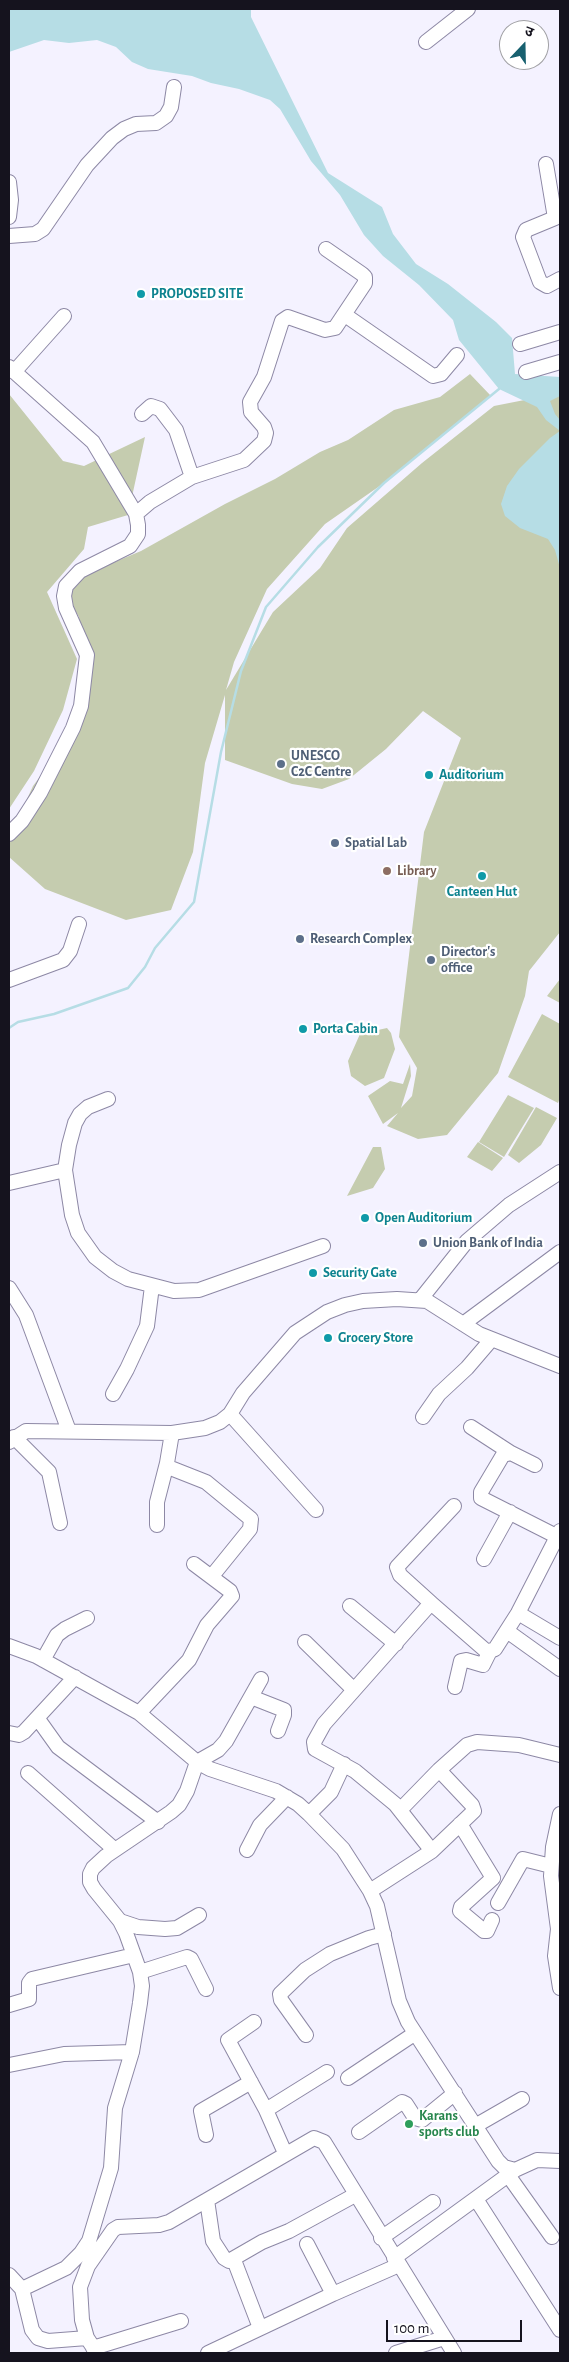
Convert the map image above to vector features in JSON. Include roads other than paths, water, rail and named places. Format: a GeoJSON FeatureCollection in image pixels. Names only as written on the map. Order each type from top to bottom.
{"type":"FeatureCollection","features":[{"type":"Feature","properties":{"kind":"street"},"geometry":{"type":"LineString","coordinates":[[426,42],[468,9]]}},
{"type":"Feature","properties":{"kind":"street"},"geometry":{"type":"LineString","coordinates":[[9,236],[34,234],[43,229],[87,165],[112,138],[124,128],[136,124],[156,123],[166,116],[171,107],[174,88]]}},
{"type":"Feature","properties":{"kind":"street"},"geometry":{"type":"LineString","coordinates":[[546,164],[555,218],[526,230],[523,237],[540,282],[547,286],[560,279]]}},
{"type":"Feature","properties":{"kind":"street"},"geometry":{"type":"LineString","coordinates":[[9,182],[11,200],[9,217]]}},
{"type":"Feature","properties":{"kind":"street"},"geometry":{"type":"LineString","coordinates":[[136,514],[150,502],[192,478],[244,460],[264,441],[266,433],[264,427],[249,407],[264,377],[282,321],[285,318],[331,330],[346,315],[366,280],[362,274],[326,249]]}},
{"type":"Feature","properties":{"kind":"street"},"geometry":{"type":"LineString","coordinates":[[346,315],[433,376],[441,374],[457,355]]}},
{"type":"Feature","properties":{"kind":"street"},"geometry":{"type":"LineString","coordinates":[[9,834],[22,821],[40,793],[73,728],[81,706],[87,654],[66,608],[64,596],[66,586],[80,571],[130,546],[138,534],[136,514],[93,442],[11,369],[64,316]]}},
{"type":"Feature","properties":{"kind":"street"},"geometry":{"type":"LineString","coordinates":[[520,344],[560,332]]}},
{"type":"Feature","properties":{"kind":"street"},"geometry":{"type":"LineString","coordinates":[[526,372],[560,362]]}},
{"type":"Feature","properties":{"kind":"street"},"geometry":{"type":"LineString","coordinates":[[142,414],[151,406],[160,409],[179,437],[192,478]]}},
{"type":"Feature","properties":{"kind":"street"},"geometry":{"type":"LineString","coordinates":[[9,980],[62,960],[70,952],[79,924]]}},
{"type":"Feature","properties":{"kind":"street"},"geometry":{"type":"LineString","coordinates":[[108,1099],[88,1107],[80,1114],[75,1123],[69,1145],[65,1170],[72,1215],[83,1243],[95,1257],[113,1271],[128,1279],[174,1291],[199,1290],[323,1246]]}},
{"type":"Feature","properties":{"kind":"street"},"geometry":{"type":"LineString","coordinates":[[9,1183],[65,1170]]}},
{"type":"Feature","properties":{"kind":"street"},"geometry":{"type":"LineString","coordinates":[[420,1300],[467,1240],[509,1205],[560,1172]]}},
{"type":"Feature","properties":{"kind":"street"},"geometry":{"type":"LineString","coordinates":[[463,1324],[560,1252]]}},
{"type":"Feature","properties":{"kind":"street"},"geometry":{"type":"LineString","coordinates":[[113,1394],[127,1369],[146,1326],[152,1286]]}},
{"type":"Feature","properties":{"kind":"street"},"geometry":{"type":"LineString","coordinates":[[9,1288],[26,1315],[69,1431]]}},
{"type":"Feature","properties":{"kind":"street"},"geometry":{"type":"LineString","coordinates":[[60,1523],[49,1472],[12,1439],[26,1431],[172,1433],[205,1428],[220,1422],[230,1414],[243,1393],[284,1345],[308,1323],[345,1305],[371,1301],[420,1300],[433,1304],[491,1340],[559,1363]]}},
{"type":"Feature","properties":{"kind":"street"},"geometry":{"type":"LineString","coordinates":[[423,1417],[439,1394],[491,1340]]}},
{"type":"Feature","properties":{"kind":"street"},"geometry":{"type":"LineString","coordinates":[[230,1414],[316,1510]]}},
{"type":"Feature","properties":{"kind":"street"},"geometry":{"type":"LineString","coordinates":[[471,1427],[511,1453],[536,1466]]}},
{"type":"Feature","properties":{"kind":"street"},"geometry":{"type":"LineString","coordinates":[[157,1525],[157,1502],[172,1433]]}},
{"type":"Feature","properties":{"kind":"street"},"geometry":{"type":"LineString","coordinates":[[454,1506],[397,1567],[400,1575],[431,1603],[480,1646],[490,1651],[496,1649],[518,1613],[559,1535],[481,1498],[480,1495],[503,1455],[511,1453]]}},
{"type":"Feature","properties":{"kind":"street"},"geometry":{"type":"LineString","coordinates":[[167,1463],[171,1469],[206,1482],[251,1519],[250,1528],[212,1576]]}},
{"type":"Feature","properties":{"kind":"street"},"geometry":{"type":"LineString","coordinates":[[484,1559],[510,1512]]}},
{"type":"Feature","properties":{"kind":"street"},"geometry":{"type":"LineString","coordinates":[[139,1713],[152,1697],[189,1660],[207,1624],[232,1596],[230,1591],[194,1564]]}},
{"type":"Feature","properties":{"kind":"street"},"geometry":{"type":"LineString","coordinates":[[431,1603],[324,1724],[313,1746],[367,1780],[401,1809],[432,1851]]}},
{"type":"Feature","properties":{"kind":"street"},"geometry":{"type":"LineString","coordinates":[[350,1606],[396,1644]]}},
{"type":"Feature","properties":{"kind":"street"},"geometry":{"type":"LineString","coordinates":[[518,1613],[560,1638]]}},
{"type":"Feature","properties":{"kind":"street"},"geometry":{"type":"LineString","coordinates":[[42,1660],[57,1635],[87,1618]]}},
{"type":"Feature","properties":{"kind":"street"},"geometry":{"type":"LineString","coordinates":[[506,1631],[560,1669]]}},
{"type":"Feature","properties":{"kind":"street"},"geometry":{"type":"LineString","coordinates":[[304,1642],[354,1690]]}},
{"type":"Feature","properties":{"kind":"street"},"geometry":{"type":"LineString","coordinates":[[9,1646],[75,1677],[139,1713],[197,1762],[220,1774],[287,1797],[309,1814],[342,1849],[370,1891],[377,1906],[399,2001],[414,2034],[455,2093],[498,2161],[512,2173],[552,2237]]}},
{"type":"Feature","properties":{"kind":"street"},"geometry":{"type":"LineString","coordinates":[[456,1686],[461,1661],[466,1660],[483,1665],[490,1651]]}},
{"type":"Feature","properties":{"kind":"street"},"geometry":{"type":"LineString","coordinates":[[9,1733],[22,1734],[38,1719],[75,1677]]}},
{"type":"Feature","properties":{"kind":"street"},"geometry":{"type":"LineString","coordinates":[[92,2346],[82,2320],[80,2296],[82,2279],[88,2257],[89,2241],[108,2180],[112,2158],[115,2108],[132,2052],[142,1986],[140,1972],[120,1921],[90,1882],[93,1868],[114,1849],[171,1812],[184,1798],[197,1762],[218,1750],[232,1732],[261,1679]]}},
{"type":"Feature","properties":{"kind":"street"},"geometry":{"type":"LineString","coordinates":[[251,1698],[284,1710],[278,1731]]}},
{"type":"Feature","properties":{"kind":"street"},"geometry":{"type":"LineString","coordinates":[[38,1719],[58,1747],[158,1822]]}},
{"type":"Feature","properties":{"kind":"street"},"geometry":{"type":"LineString","coordinates":[[401,1809],[466,1745],[477,1742],[520,1745],[560,1755]]}},
{"type":"Feature","properties":{"kind":"street"},"geometry":{"type":"LineString","coordinates":[[309,1814],[331,1792],[344,1764]]}},
{"type":"Feature","properties":{"kind":"street"},"geometry":{"type":"LineString","coordinates":[[370,1891],[432,1851],[472,1814],[474,1808],[439,1770]]}},
{"type":"Feature","properties":{"kind":"street"},"geometry":{"type":"LineString","coordinates":[[28,1773],[114,1849]]}},
{"type":"Feature","properties":{"kind":"street"},"geometry":{"type":"LineString","coordinates":[[247,1850],[260,1825],[287,1797]]}},
{"type":"Feature","properties":{"kind":"street"},"geometry":{"type":"LineString","coordinates":[[560,1814],[551,1866],[558,1929],[555,1956],[560,1988]]}},
{"type":"Feature","properties":{"kind":"street"},"geometry":{"type":"LineString","coordinates":[[460,1824],[493,1878],[461,1907],[460,1911],[484,1931],[487,1931],[492,1920]]}},
{"type":"Feature","properties":{"kind":"street"},"geometry":{"type":"LineString","coordinates":[[498,1903],[523,1859],[551,1866]]}},
{"type":"Feature","properties":{"kind":"street"},"geometry":{"type":"LineString","coordinates":[[120,1921],[138,1927],[165,1929],[177,1928],[200,1916]]}},
{"type":"Feature","properties":{"kind":"street"},"geometry":{"type":"LineString","coordinates":[[306,2035],[281,2000],[280,1994],[305,1970],[330,1954],[384,1934]]}},
{"type":"Feature","properties":{"kind":"street"},"geometry":{"type":"LineString","coordinates":[[9,2005],[29,1999],[29,1983],[32,1979],[134,1955]]}},
{"type":"Feature","properties":{"kind":"street"},"geometry":{"type":"LineString","coordinates":[[140,1972],[187,1957],[191,1959],[206,1989]]}},
{"type":"Feature","properties":{"kind":"street"},"geometry":{"type":"LineString","coordinates":[[254,2022],[228,2040],[266,2110],[285,2153]]}},
{"type":"Feature","properties":{"kind":"street"},"geometry":{"type":"LineString","coordinates":[[348,2078],[414,2034]]}},
{"type":"Feature","properties":{"kind":"street"},"geometry":{"type":"LineString","coordinates":[[9,2065],[64,2054],[132,2052]]}},
{"type":"Feature","properties":{"kind":"street"},"geometry":{"type":"LineString","coordinates":[[266,2110],[327,2072]]}},
{"type":"Feature","properties":{"kind":"street"},"geometry":{"type":"LineString","coordinates":[[206,2135],[201,2111],[251,2082]]}},
{"type":"Feature","properties":{"kind":"street"},"geometry":{"type":"LineString","coordinates":[[359,2132],[402,2102],[406,2104],[416,2118],[422,2120],[455,2093]]}},
{"type":"Feature","properties":{"kind":"street"},"geometry":{"type":"LineString","coordinates":[[475,2126],[522,2099]]}},
{"type":"Feature","properties":{"kind":"street"},"geometry":{"type":"LineString","coordinates":[[22,2289],[88,2257],[112,2230],[118,2227],[164,2224],[309,2139],[319,2139],[324,2142],[381,2238],[454,2353]]}},
{"type":"Feature","properties":{"kind":"street"},"geometry":{"type":"LineString","coordinates":[[208,2353],[396,2262],[512,2173],[537,2160],[560,2161]]}},
{"type":"Feature","properties":{"kind":"street"},"geometry":{"type":"LineString","coordinates":[[207,2200],[213,2241],[226,2261],[234,2260],[262,2242],[289,2231],[355,2195]]}},
{"type":"Feature","properties":{"kind":"street"},"geometry":{"type":"LineString","coordinates":[[476,2199],[560,2330]]}},
{"type":"Feature","properties":{"kind":"street"},"geometry":{"type":"LineString","coordinates":[[381,2238],[433,2202]]}},
{"type":"Feature","properties":{"kind":"street"},"geometry":{"type":"LineString","coordinates":[[307,2244],[332,2294]]}},
{"type":"Feature","properties":{"kind":"street"},"geometry":{"type":"LineString","coordinates":[[234,2260],[260,2328]]}},
{"type":"Feature","properties":{"kind":"street"},"geometry":{"type":"LineString","coordinates":[[9,2275],[22,2289],[32,2330],[38,2338],[48,2341],[92,2346],[181,2321]]}},
{"type":"Feature","properties":{"kind":"street"},"geometry":{"type":"LineString","coordinates":[[396,2353],[444,2338]]}},
{"type":"Feature","properties":{"kind":"water"},"geometry":{"type":"Polygon","coordinates":[[[9,9],[251,9],[251,17],[328,173],[382,207],[393,234],[416,264],[448,284],[496,322],[512,338],[515,374],[560,377],[560,396],[550,401],[555,414],[560,420],[560,431],[546,420],[537,407],[499,389],[459,340],[453,320],[419,285],[383,256],[364,235],[340,195],[311,161],[280,109],[270,100],[192,76],[148,69],[132,62],[116,47],[97,40],[69,43],[44,40],[9,52],[9,9]]]}},
{"type":"Feature","properties":{"kind":"water"},"geometry":{"type":"Polygon","coordinates":[[[560,431],[560,568],[555,550],[548,539],[520,528],[505,516],[501,504],[507,486],[519,469],[550,438],[560,431]]]}},
{"type":"Feature","properties":{"kind":"waterway"},"geometry":{"type":"LineString","coordinates":[[9,1028],[18,1022],[54,1014],[128,988],[145,967],[155,948],[194,902],[221,752],[241,671],[266,607],[318,547],[384,483],[499,389]]}},
{"type":"Feature","properties":{"kind":"place","name":"PROPOSED SITE"},"geometry":{"type":"Point","coordinates":[141,294]}},
{"type":"Feature","properties":{"kind":"place","name":"UNESCO C2C Centre"},"geometry":{"type":"Point","coordinates":[281,764]}},
{"type":"Feature","properties":{"kind":"place","name":"Auditorium"},"geometry":{"type":"Point","coordinates":[429,775]}},
{"type":"Feature","properties":{"kind":"place","name":"Spatial Lab"},"geometry":{"type":"Point","coordinates":[335,843]}},
{"type":"Feature","properties":{"kind":"place","name":"Library"},"geometry":{"type":"Point","coordinates":[387,871]}},
{"type":"Feature","properties":{"kind":"place","name":"Canteen Hut"},"geometry":{"type":"Point","coordinates":[482,876]}},
{"type":"Feature","properties":{"kind":"place","name":"Research Complex"},"geometry":{"type":"Point","coordinates":[300,939]}},
{"type":"Feature","properties":{"kind":"place","name":"Director's office"},"geometry":{"type":"Point","coordinates":[431,960]}},
{"type":"Feature","properties":{"kind":"place","name":"Porta Cabin"},"geometry":{"type":"Point","coordinates":[303,1029]}},
{"type":"Feature","properties":{"kind":"place","name":"Open Auditorium"},"geometry":{"type":"Point","coordinates":[365,1218]}},
{"type":"Feature","properties":{"kind":"place","name":"Union Bank of India"},"geometry":{"type":"Point","coordinates":[423,1243]}},
{"type":"Feature","properties":{"kind":"place","name":"Security Gate"},"geometry":{"type":"Point","coordinates":[313,1273]}},
{"type":"Feature","properties":{"kind":"place","name":"Grocery Store"},"geometry":{"type":"Point","coordinates":[328,1338]}},
{"type":"Feature","properties":{"kind":"place","name":"Karans sports club"},"geometry":{"type":"Point","coordinates":[409,2124]}}]}
